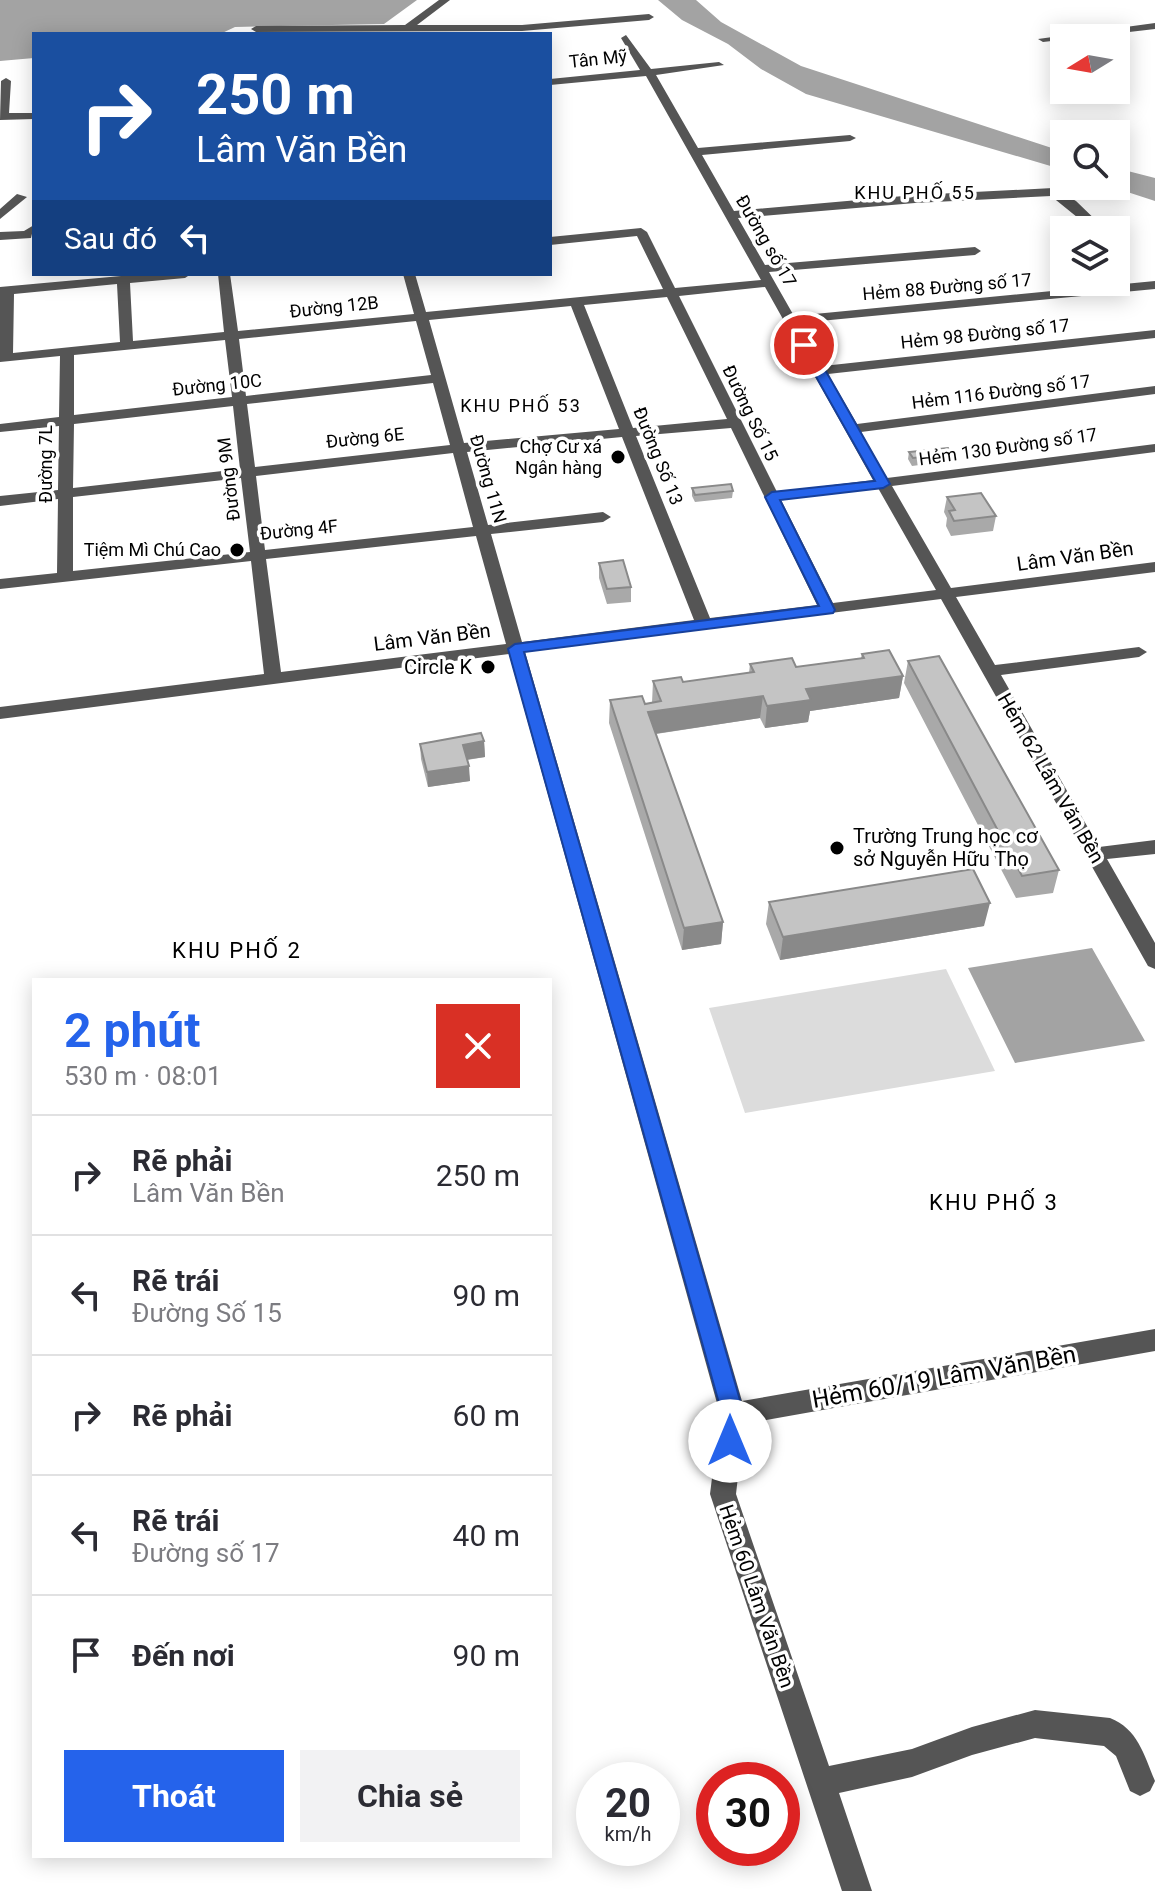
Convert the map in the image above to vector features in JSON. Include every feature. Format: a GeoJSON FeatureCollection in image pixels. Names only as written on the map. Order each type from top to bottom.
{"type":"FeatureCollection","features":[{"type":"Feature","properties":{"kind":"street"},"geometry":{"type":"LineString","coordinates":[[407,28],[445,0]]}},
{"type":"Feature","properties":{"kind":"street"},"geometry":{"type":"LineString","coordinates":[[256,29],[287,32],[407,28],[522,31],[649,17]]}},
{"type":"Feature","properties":{"kind":"street"},"geometry":{"type":"LineString","coordinates":[[1043,39],[1155,26]]}},
{"type":"Feature","properties":{"kind":"street"},"geometry":{"type":"LineString","coordinates":[[407,28],[418,32]]}},
{"type":"Feature","properties":{"kind":"street","name":"Đường số 17"},"geometry":{"type":"LineString","coordinates":[[626,38],[649,72],[947,595]]}},
{"type":"Feature","properties":{"kind":"street","name":"Tân Mỹ"},"geometry":{"type":"LineString","coordinates":[[552,82],[719,65]]}},
{"type":"Feature","properties":{"kind":"street"},"geometry":{"type":"LineString","coordinates":[[6,81],[2,117],[32,116]]}},
{"type":"Feature","properties":{"kind":"street"},"geometry":{"type":"LineString","coordinates":[[694,152],[850,138]]}},
{"type":"Feature","properties":{"kind":"street"},"geometry":{"type":"LineString","coordinates":[[730,215],[915,199],[1053,192],[1085,216]]}},
{"type":"Feature","properties":{"kind":"street"},"geometry":{"type":"LineString","coordinates":[[0,215],[21,197]]}},
{"type":"Feature","properties":{"kind":"street"},"geometry":{"type":"LineString","coordinates":[[0,236],[27,235],[32,231]]}},
{"type":"Feature","properties":{"kind":"street","name":"Đường Số 15"},"geometry":{"type":"LineString","coordinates":[[552,241],[641,232],[828,610]]}},
{"type":"Feature","properties":{"kind":"street"},"geometry":{"type":"LineString","coordinates":[[761,269],[975,251]]}},
{"type":"Feature","properties":{"kind":"street"},"geometry":{"type":"LineString","coordinates":[[3,358],[4,290],[164,276]]}},
{"type":"Feature","properties":{"kind":"street","name":"Đường 9M"},"geometry":{"type":"LineString","coordinates":[[224,276],[273,679]]}},
{"type":"Feature","properties":{"kind":"street","name":"Đường 11N"},"geometry":{"type":"LineString","coordinates":[[410,276],[515,649]]}},
{"type":"Feature","properties":{"kind":"street"},"geometry":{"type":"LineString","coordinates":[[123,280],[127,346]]}},
{"type":"Feature","properties":{"kind":"street","name":"Đường 12B"},"geometry":{"type":"LineString","coordinates":[[3,358],[769,283]]}},
{"type":"Feature","properties":{"kind":"street","name":"Hẻm 88 Đường số 17"},"geometry":{"type":"LineString","coordinates":[[790,320],[1155,285]]}},
{"type":"Feature","properties":{"kind":"street","name":"Đường Số 13"},"geometry":{"type":"LineString","coordinates":[[576,302],[704,625]]}},
{"type":"Feature","properties":{"kind":"street","name":"Hẻm 98 Đường số 17"},"geometry":{"type":"LineString","coordinates":[[819,371],[1155,334]]}},
{"type":"Feature","properties":{"kind":"street","name":"Đường 7L"},"geometry":{"type":"LineString","coordinates":[[65,577],[67,351]]}},
{"type":"Feature","properties":{"kind":"street","name":"Đường 10C"},"geometry":{"type":"LineString","coordinates":[[0,428],[438,378]]}},
{"type":"Feature","properties":{"kind":"street","name":"Hẻm 116 Đường số 17"},"geometry":{"type":"LineString","coordinates":[[852,429],[1155,390]]}},
{"type":"Feature","properties":{"kind":"street","name":"Đường 6E"},"geometry":{"type":"LineString","coordinates":[[0,501],[458,448],[735,423]]}},
{"type":"Feature","properties":{"kind":"street","name":"Hẻm 130 Đường số 17"},"geometry":{"type":"LineString","coordinates":[[772,497],[1155,448]]}},
{"type":"Feature","properties":{"kind":"street","name":"Đường 4F"},"geometry":{"type":"LineString","coordinates":[[0,584],[603,517]]}},
{"type":"Feature","properties":{"kind":"street","name":"Lâm Văn Bền"},"geometry":{"type":"LineString","coordinates":[[0,713],[1155,567]]}},
{"type":"Feature","properties":{"kind":"street","name":"Hẻm 62 Lâm Văn Bền"},"geometry":{"type":"LineString","coordinates":[[947,595],[1155,961]]}},
{"type":"Feature","properties":{"kind":"street","name":"Hẻm 60 Lâm Văn Bền"},"geometry":{"type":"LineString","coordinates":[[515,649],[733,1414],[723,1494],[857,1891]]}},
{"type":"Feature","properties":{"kind":"street"},"geometry":{"type":"LineString","coordinates":[[990,671],[1139,652]]}},
{"type":"Feature","properties":{"kind":"street"},"geometry":{"type":"LineString","coordinates":[[1094,854],[1155,847]]}},
{"type":"Feature","properties":{"kind":"street","name":"Hẻm 60/19 Lâm Văn Bền"},"geometry":{"type":"LineString","coordinates":[[733,1414],[1155,1340]]}},
{"type":"Feature","properties":{"kind":"street"},"geometry":{"type":"LineString","coordinates":[[820,1783],[912,1763],[1035,1724],[1110,1732],[1126,1746],[1140,1781]]}},
{"type":"Feature","properties":{"kind":"shaded area"},"geometry":{"type":"Polygon","coordinates":[[[0,0],[417,0],[384,24],[235,27],[224,32],[32,32],[32,58],[0,61],[0,0]]]}},
{"type":"Feature","properties":{"kind":"shaded area"},"geometry":{"type":"Polygon","coordinates":[[[658,0],[696,0],[721,22],[801,66],[1050,147],[1050,166],[806,94],[761,69],[728,44],[682,20],[658,0]]]}},
{"type":"Feature","properties":{"kind":"shaded area"},"geometry":{"type":"Polygon","coordinates":[[[1130,172],[1155,178],[1155,201],[1130,193],[1130,172]]]}},
{"type":"Feature","properties":{"kind":"shaded area"},"geometry":{"type":"Polygon","coordinates":[[[1092,948],[1145,1041],[1015,1063],[968,968],[1092,948]]]}},
{"type":"Feature","properties":{"kind":"shaded area"},"geometry":{"type":"Polygon","coordinates":[[[946,969],[995,1071],[745,1113],[709,1008],[946,969]]]}},
{"type":"Feature","properties":{"kind":"building"},"geometry":{"type":"Polygon","coordinates":[[[948,448],[952,454],[913,458],[909,452],[948,448]]]}},
{"type":"Feature","properties":{"kind":"building"},"geometry":{"type":"Polygon","coordinates":[[[731,484],[733,491],[695,495],[692,488],[731,484]]]}},
{"type":"Feature","properties":{"kind":"building"},"geometry":{"type":"Polygon","coordinates":[[[981,493],[996,516],[954,521],[949,511],[955,510],[947,497],[981,493]]]}},
{"type":"Feature","properties":{"kind":"building"},"geometry":{"type":"Polygon","coordinates":[[[623,560],[631,587],[607,589],[599,563],[623,560]]]}},
{"type":"Feature","properties":{"kind":"building"},"geometry":{"type":"Polygon","coordinates":[[[889,650],[903,676],[806,689],[811,700],[767,706],[763,696],[648,712],[723,922],[684,928],[610,700],[642,696],[645,704],[661,701],[653,681],[681,677],[683,682],[754,672],[750,664],[792,658],[796,667],[864,658],[862,654],[889,650]]]}},
{"type":"Feature","properties":{"kind":"building"},"geometry":{"type":"Polygon","coordinates":[[[939,656],[1059,870],[1022,876],[908,661],[939,656]]]}},
{"type":"Feature","properties":{"kind":"building"},"geometry":{"type":"Polygon","coordinates":[[[481,733],[484,741],[463,745],[469,766],[427,772],[420,744],[481,733]]]}},
{"type":"Feature","properties":{"kind":"building"},"geometry":{"type":"Polygon","coordinates":[[[973,869],[990,903],[783,937],[769,902],[973,869]]]}},
{"type":"Feature","properties":{"kind":"place","name":"Chợ Cư xá Ngân hàng"},"geometry":{"type":"Point","coordinates":[618,457]}},
{"type":"Feature","properties":{"kind":"place","name":"Tiệm Mì Chú Cao"},"geometry":{"type":"Point","coordinates":[237,550]}},
{"type":"Feature","properties":{"kind":"place","name":"Circle K"},"geometry":{"type":"Point","coordinates":[488,667]}},
{"type":"Feature","properties":{"kind":"place","name":"Trường Trung học cơ sở Nguyễn Hữu Thọ"},"geometry":{"type":"Point","coordinates":[837,848]}},
{"type":"Feature","properties":{"kind":"district","name":"KHU PHỐ 55"},"geometry":{"type":"Point","coordinates":[915,193]}},
{"type":"Feature","properties":{"kind":"district","name":"KHU PHỐ 53"},"geometry":{"type":"Point","coordinates":[521,406]}},
{"type":"Feature","properties":{"kind":"district","name":"KHU PHỐ 2"},"geometry":{"type":"Point","coordinates":[237,950]}},
{"type":"Feature","properties":{"kind":"district","name":"KHU PHỐ 3"},"geometry":{"type":"Point","coordinates":[994,1202]}},
{"type":"Feature","properties":{"kind":"route"},"geometry":{"type":"LineString","coordinates":[[730,1441],[733,1414],[515,649],[828,610],[772,497],[883,484],[804,345]]}}]}
